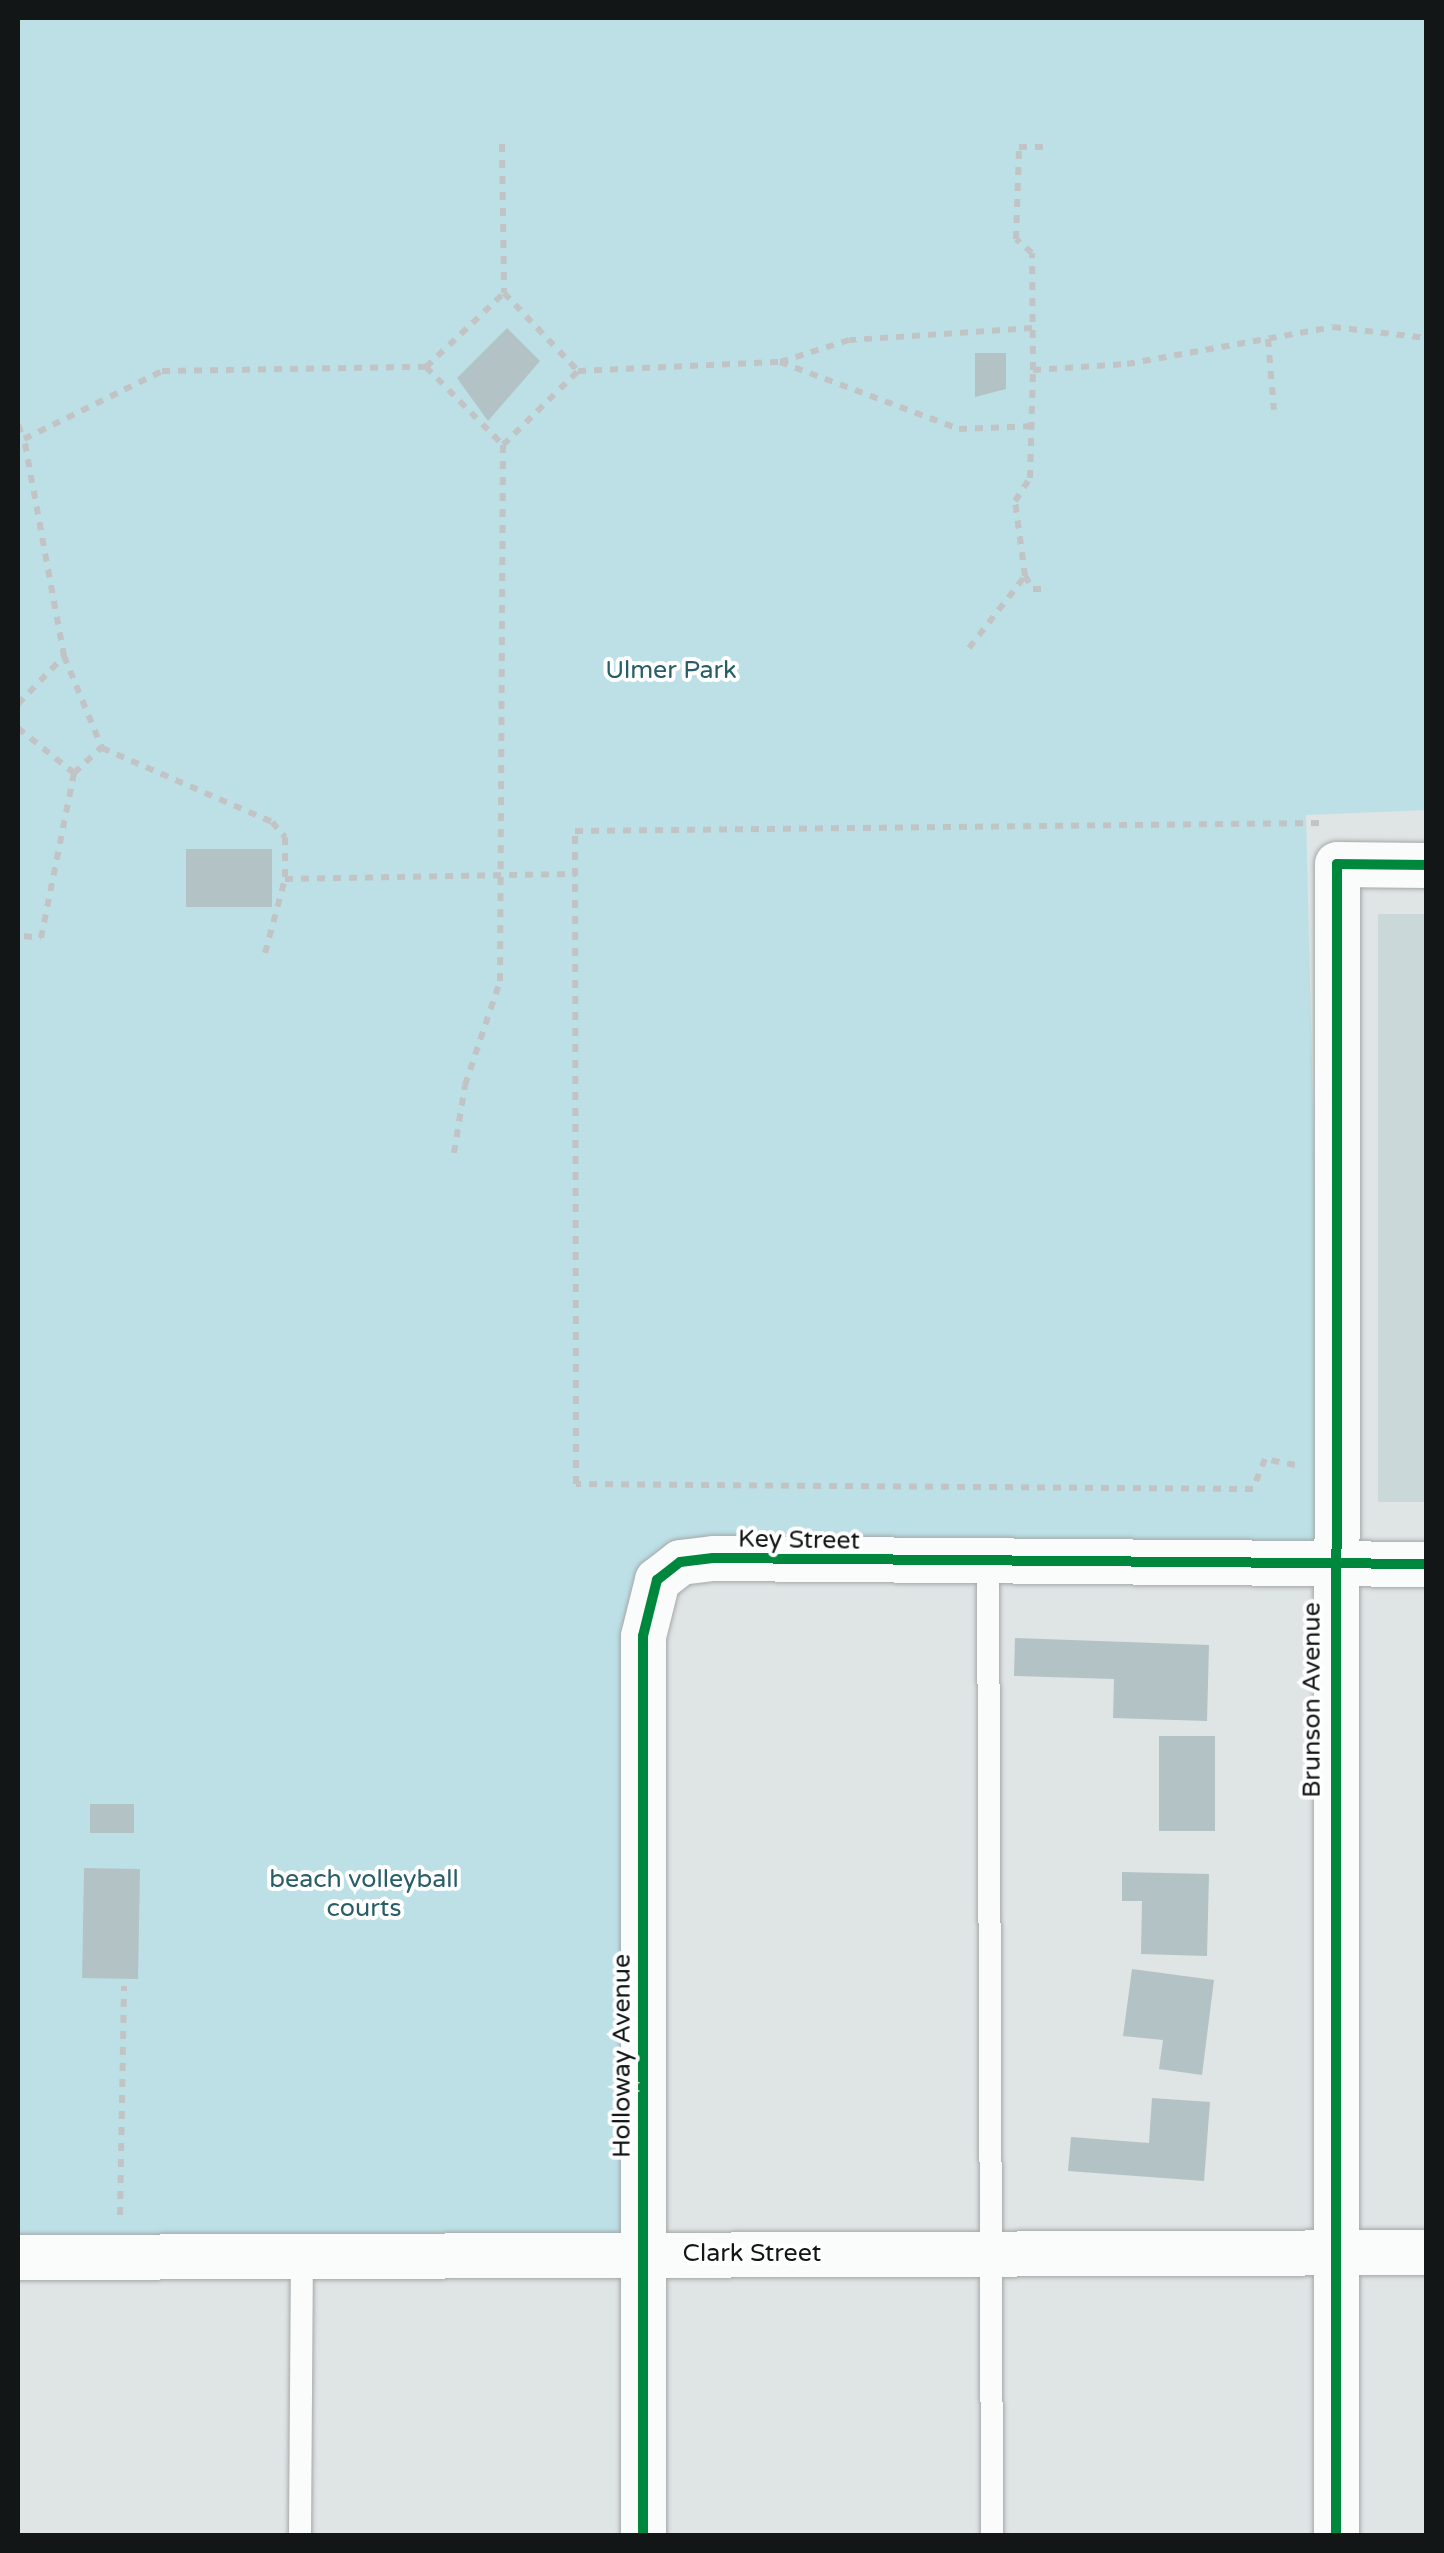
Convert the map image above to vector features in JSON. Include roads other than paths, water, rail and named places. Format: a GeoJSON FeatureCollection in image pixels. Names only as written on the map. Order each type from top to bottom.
{"type":"FeatureCollection","features":[{"type":"Feature","properties":{"kind":"street","name":"Brunson Avenue"},"geometry":{"type":"LineString","coordinates":[[1336,2536],[1331,1564],[1333,843],[1426,865]]}},
{"type":"Feature","properties":{"kind":"street","name":"Key Street"},"geometry":{"type":"LineString","coordinates":[[657,1580],[680,1562],[713,1558],[988,1564],[1426,1564]]}},
{"type":"Feature","properties":{"kind":"street","name":"Holloway Avenue"},"geometry":{"type":"LineString","coordinates":[[643,2536],[643,1636],[657,1580]]}},
{"type":"Feature","properties":{"kind":"street","name":"Clark Street"},"geometry":{"type":"LineString","coordinates":[[18,2257],[1426,2252]]}},
{"type":"Feature","properties":{"kind":"lane"},"geometry":{"type":"LineString","coordinates":[[988,1564],[992,2536]]}},
{"type":"Feature","properties":{"kind":"lane"},"geometry":{"type":"LineString","coordinates":[[300,2536],[302,2256]]}},
{"type":"Feature","properties":{"kind":"park label","name":"Ulmer Park"},"geometry":{"type":"Point","coordinates":[671,670]}},
{"type":"Feature","properties":{"kind":"park label","name":"beach volleyball courts"},"geometry":{"type":"Point","coordinates":[364,1894]}}]}
